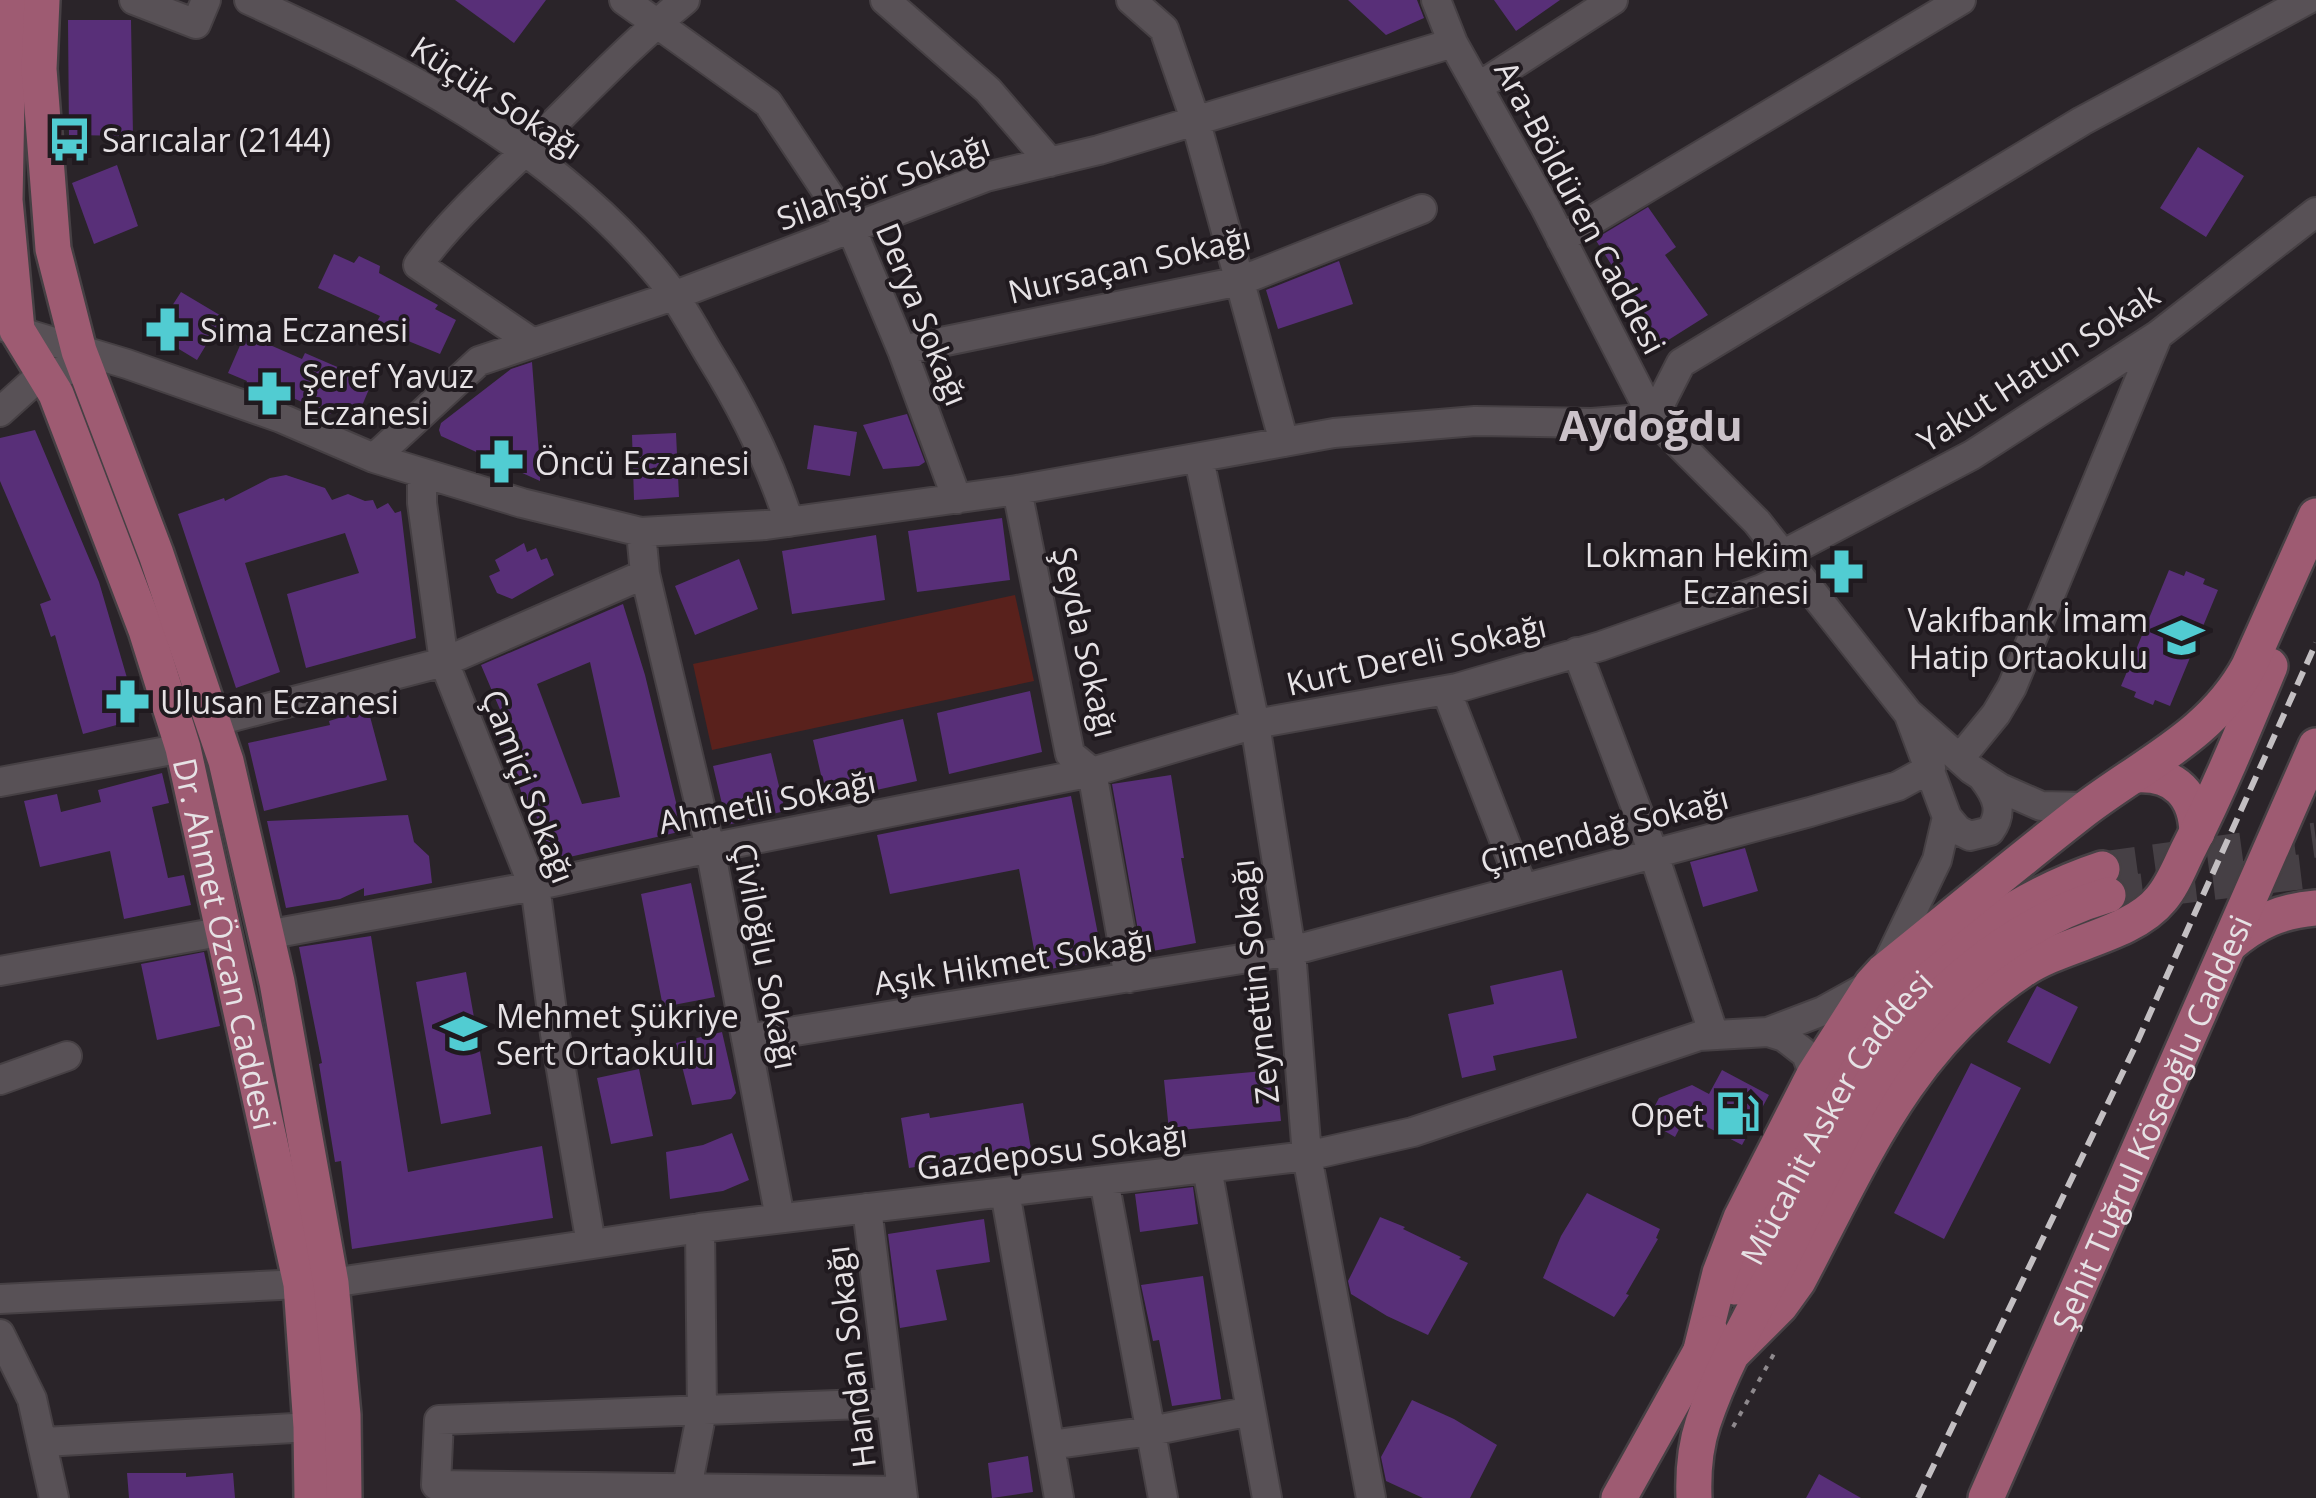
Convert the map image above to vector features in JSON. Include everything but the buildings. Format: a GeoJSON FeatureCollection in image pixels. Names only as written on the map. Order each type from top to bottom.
{"type":"FeatureCollection","features":[{"type":"Feature","properties":{"kind":"main road","name":"Dr. Ahmet Özcan Caddesi"},"geometry":{"type":"LineString","coordinates":[[8,0],[8,328],[56,394],[146,630],[182,748],[316,1283],[343,1415],[344,1498]]}},
{"type":"Feature","properties":{"kind":"main road","name":"Dr. Ahmet Özcan Caddesi"},"geometry":{"type":"LineString","coordinates":[[42,0],[39,70],[53,250],[83,360],[156,554],[226,761],[266,935],[316,1283],[312,1498]]}},
{"type":"Feature","properties":{"kind":"main road"},"geometry":{"type":"LineString","coordinates":[[1717,1352],[1720,1273],[1741,1218],[1814,1075],[1878,978],[2087,808],[2199,729],[2238,686],[2316,516]]}},
{"type":"Feature","properties":{"kind":"main road"},"geometry":{"type":"LineString","coordinates":[[1717,1352],[1780,1306],[1798,1281],[1892,1107],[1950,1028],[2025,968],[2149,911],[2167,891],[2197,833],[2316,557]]}},
{"type":"Feature","properties":{"kind":"main road","name":"Şehit Tuğrul Köseoğlu Caddesi"},"geometry":{"type":"LineString","coordinates":[[1986,1498],[2316,746]]}},
{"type":"Feature","properties":{"kind":"main road"},"geometry":{"type":"LineString","coordinates":[[2137,775],[2168,779],[2186,792],[2195,812],[2197,833]]}},
{"type":"Feature","properties":{"kind":"main road","name":"Mücahit Asker Caddesi"},"geometry":{"type":"LineString","coordinates":[[1619,1498],[1717,1352],[1898,1044],[1930,1008],[2001,947],[2105,882]]}},
{"type":"Feature","properties":{"kind":"main road"},"geometry":{"type":"LineString","coordinates":[[2228,946],[2270,916],[2316,908]]}},
{"type":"Feature","properties":{"kind":"main road","name":"Mücahit Asker Caddesi"},"geometry":{"type":"LineString","coordinates":[[1694,1498],[1697,1444],[1717,1352]]}},
{"type":"Feature","properties":{"kind":"street"},"geometry":{"type":"LineString","coordinates":[[134,0],[196,24],[206,0]]}},
{"type":"Feature","properties":{"kind":"street","name":"Küçük Sokağı"},"geometry":{"type":"LineString","coordinates":[[249,0],[344,44],[526,150],[578,191],[653,268],[674,296],[744,409],[772,469],[789,522]]}},
{"type":"Feature","properties":{"kind":"street","name":"Derya Sokağı"},"geometry":{"type":"LineString","coordinates":[[624,0],[768,103],[851,228],[902,350],[957,499]]}},
{"type":"Feature","properties":{"kind":"street"},"geometry":{"type":"LineString","coordinates":[[533,343],[418,265],[433,244],[526,150],[656,23],[685,0]]}},
{"type":"Feature","properties":{"kind":"street"},"geometry":{"type":"LineString","coordinates":[[885,0],[988,90],[1050,162]]}},
{"type":"Feature","properties":{"kind":"street"},"geometry":{"type":"LineString","coordinates":[[1131,0],[1164,30],[1195,118],[1284,442]]}},
{"type":"Feature","properties":{"kind":"street","name":"Ara-Böldüren Caddesi"},"geometry":{"type":"LineString","coordinates":[[1436,0],[1453,43],[1562,239],[1654,418],[1756,522],[1908,713],[1984,778],[2041,806],[2087,808]]}},
{"type":"Feature","properties":{"kind":"street"},"geometry":{"type":"LineString","coordinates":[[1478,87],[1613,0]]}},
{"type":"Feature","properties":{"kind":"street"},"geometry":{"type":"LineString","coordinates":[[1562,239],[1962,0]]}},
{"type":"Feature","properties":{"kind":"street"},"geometry":{"type":"LineString","coordinates":[[8,328],[83,360],[127,364],[281,418],[374,458],[522,502],[642,532],[789,522],[957,499],[1334,433],[1475,421],[1592,423],[1654,418],[1681,363],[2082,121],[2307,0]]}},
{"type":"Feature","properties":{"kind":"street","name":"Silahşör Sokağı"},"geometry":{"type":"LineString","coordinates":[[374,458],[479,361],[674,296],[986,177],[1100,150],[1195,118],[1453,43]]}},
{"type":"Feature","properties":{"kind":"street","name":"Nursaçan Sokağı"},"geometry":{"type":"LineString","coordinates":[[902,350],[1240,280],[1422,210]]}},
{"type":"Feature","properties":{"kind":"street","name":"Yakut Hatun Sokak"},"geometry":{"type":"LineString","coordinates":[[1789,564],[1972,455],[2158,334],[2316,212]]}},
{"type":"Feature","properties":{"kind":"street"},"geometry":{"type":"LineString","coordinates":[[1960,758],[1996,714],[2012,687],[2158,334]]}},
{"type":"Feature","properties":{"kind":"street"},"geometry":{"type":"LineString","coordinates":[[0,412],[43,373],[83,360]]}},
{"type":"Feature","properties":{"kind":"street","name":"Zeynettin Sokağı"},"geometry":{"type":"LineString","coordinates":[[1199,459],[1266,722],[1291,950],[1307,1156],[1371,1498]]}},
{"type":"Feature","properties":{"kind":"street","name":"Çamiçi Sokağı"},"geometry":{"type":"LineString","coordinates":[[422,472],[422,502],[444,662],[534,886],[591,1244]]}},
{"type":"Feature","properties":{"kind":"street","name":"Şeyda Sokağı"},"geometry":{"type":"LineString","coordinates":[[1017,490],[1070,754],[1092,772],[1129,978]]}},
{"type":"Feature","properties":{"kind":"street","name":"Çiviloğlu Sokağı"},"geometry":{"type":"LineString","coordinates":[[642,532],[645,574],[710,848],[780,1218]]}},
{"type":"Feature","properties":{"kind":"street","name":"Kurt Dereli Sokağı"},"geometry":{"type":"LineString","coordinates":[[1266,722],[1446,690],[1578,652],[1762,590],[1789,564]]}},
{"type":"Feature","properties":{"kind":"street"},"geometry":{"type":"LineString","coordinates":[[213,722],[444,662],[645,574]]}},
{"type":"Feature","properties":{"kind":"street"},"geometry":{"type":"LineString","coordinates":[[1578,652],[1653,852],[1714,1035]]}},
{"type":"Feature","properties":{"kind":"street"},"geometry":{"type":"LineString","coordinates":[[1446,690],[1522,886]]}},
{"type":"Feature","properties":{"kind":"street","name":"Ara-Böldüren Caddesi"},"geometry":{"type":"LineString","coordinates":[[1908,713],[1947,816]]}},
{"type":"Feature","properties":{"kind":"street","name":"Ahmetli Sokağı"},"geometry":{"type":"LineString","coordinates":[[266,935],[534,886],[1092,772],[1266,722]]}},
{"type":"Feature","properties":{"kind":"street"},"geometry":{"type":"LineString","coordinates":[[0,782],[182,748]]}},
{"type":"Feature","properties":{"kind":"street","name":"Çimendağ Sokağı"},"geometry":{"type":"LineString","coordinates":[[1291,950],[1898,786],[1931,768]]}},
{"type":"Feature","properties":{"kind":"street"},"geometry":{"type":"LineString","coordinates":[[1947,816],[1958,830],[1970,836],[1990,831],[1997,820],[1998,805],[1984,778]]}},
{"type":"Feature","properties":{"kind":"street"},"geometry":{"type":"LineString","coordinates":[[1878,978],[1936,860],[1947,816]]}},
{"type":"Feature","properties":{"kind":"street"},"geometry":{"type":"LineString","coordinates":[[0,971],[225,931]]}},
{"type":"Feature","properties":{"kind":"street","name":"Aşık Hikmet Sokağı"},"geometry":{"type":"LineString","coordinates":[[746,1039],[1291,950]]}},
{"type":"Feature","properties":{"kind":"street","name":"Gazdeposu Sokağı"},"geometry":{"type":"LineString","coordinates":[[0,1300],[316,1283],[700,1228],[1307,1156],[1413,1132],[1699,1036],[1768,1032],[1824,1011],[1878,978]]}},
{"type":"Feature","properties":{"kind":"street"},"geometry":{"type":"LineString","coordinates":[[1768,1032],[1784,1037],[1806,1054],[1814,1075]]}},
{"type":"Feature","properties":{"kind":"street"},"geometry":{"type":"LineString","coordinates":[[0,1080],[67,1056]]}},
{"type":"Feature","properties":{"kind":"street"},"geometry":{"type":"LineString","coordinates":[[1207,1168],[1267,1498]]}},
{"type":"Feature","properties":{"kind":"street"},"geometry":{"type":"LineString","coordinates":[[1104,1180],[1163,1498]]}},
{"type":"Feature","properties":{"kind":"street"},"geometry":{"type":"LineString","coordinates":[[1005,1192],[1059,1498]]}},
{"type":"Feature","properties":{"kind":"street","name":"Handan Sokağı"},"geometry":{"type":"LineString","coordinates":[[867,1208],[902,1495]]}},
{"type":"Feature","properties":{"kind":"street"},"geometry":{"type":"LineString","coordinates":[[687,1492],[702,1411],[700,1228]]}},
{"type":"Feature","properties":{"kind":"street"},"geometry":{"type":"LineString","coordinates":[[0,1334],[32,1400],[54,1498]]}},
{"type":"Feature","properties":{"kind":"street"},"geometry":{"type":"LineString","coordinates":[[891,1403],[439,1420],[436,1484],[902,1495]]}},
{"type":"Feature","properties":{"kind":"street"},"geometry":{"type":"LineString","coordinates":[[1050,1445],[1251,1411]]}},
{"type":"Feature","properties":{"kind":"street"},"geometry":{"type":"LineString","coordinates":[[44,1442],[312,1426]]}},
{"type":"Feature","properties":{"kind":"shaded area"},"geometry":{"type":"Polygon","coordinates":[[[1015,595],[1034,681],[712,750],[693,664],[1015,595]]]}},
{"type":"Feature","properties":{"kind":"tunnel"},"geometry":{"type":"LineString","coordinates":[[2102,869],[2316,840]]}},
{"type":"Feature","properties":{"kind":"tunnel"},"geometry":{"type":"LineString","coordinates":[[2108,895],[2316,870]]}},
{"type":"Feature","properties":{"kind":"railway"},"geometry":{"type":"LineString","coordinates":[[1918,1498],[2134,1049],[2316,643]]}},
{"type":"Feature","properties":{"kind":"place","name":"Sarıcalar (2144)"},"geometry":{"type":"Point","coordinates":[69,139]}},
{"type":"Feature","properties":{"kind":"place","name":"Sima Eczanesi"},"geometry":{"type":"Point","coordinates":[167,329]}},
{"type":"Feature","properties":{"kind":"place","name":"Şeref Yavuz Eczanesi"},"geometry":{"type":"Point","coordinates":[269,393]}},
{"type":"Feature","properties":{"kind":"place","name":"Öncü Eczanesi"},"geometry":{"type":"Point","coordinates":[502,462]}},
{"type":"Feature","properties":{"kind":"place","name":"Lokman Hekim Eczanesi"},"geometry":{"type":"Point","coordinates":[1842,572]}},
{"type":"Feature","properties":{"kind":"place","name":"Vakıfbank İmam Hatip Ortaokulu"},"geometry":{"type":"Point","coordinates":[2181,637]}},
{"type":"Feature","properties":{"kind":"place","name":"Ulusan Eczanesi"},"geometry":{"type":"Point","coordinates":[127,701]}},
{"type":"Feature","properties":{"kind":"place","name":"Mehmet Şükriye Sert Ortaokulu"},"geometry":{"type":"Point","coordinates":[463,1033]}},
{"type":"Feature","properties":{"kind":"place","name":"Opet"},"geometry":{"type":"Point","coordinates":[1737,1114]}},
{"type":"Feature","properties":{"kind":"district","name":"Aydoğdu"},"geometry":{"type":"Point","coordinates":[1651,424]}}]}
